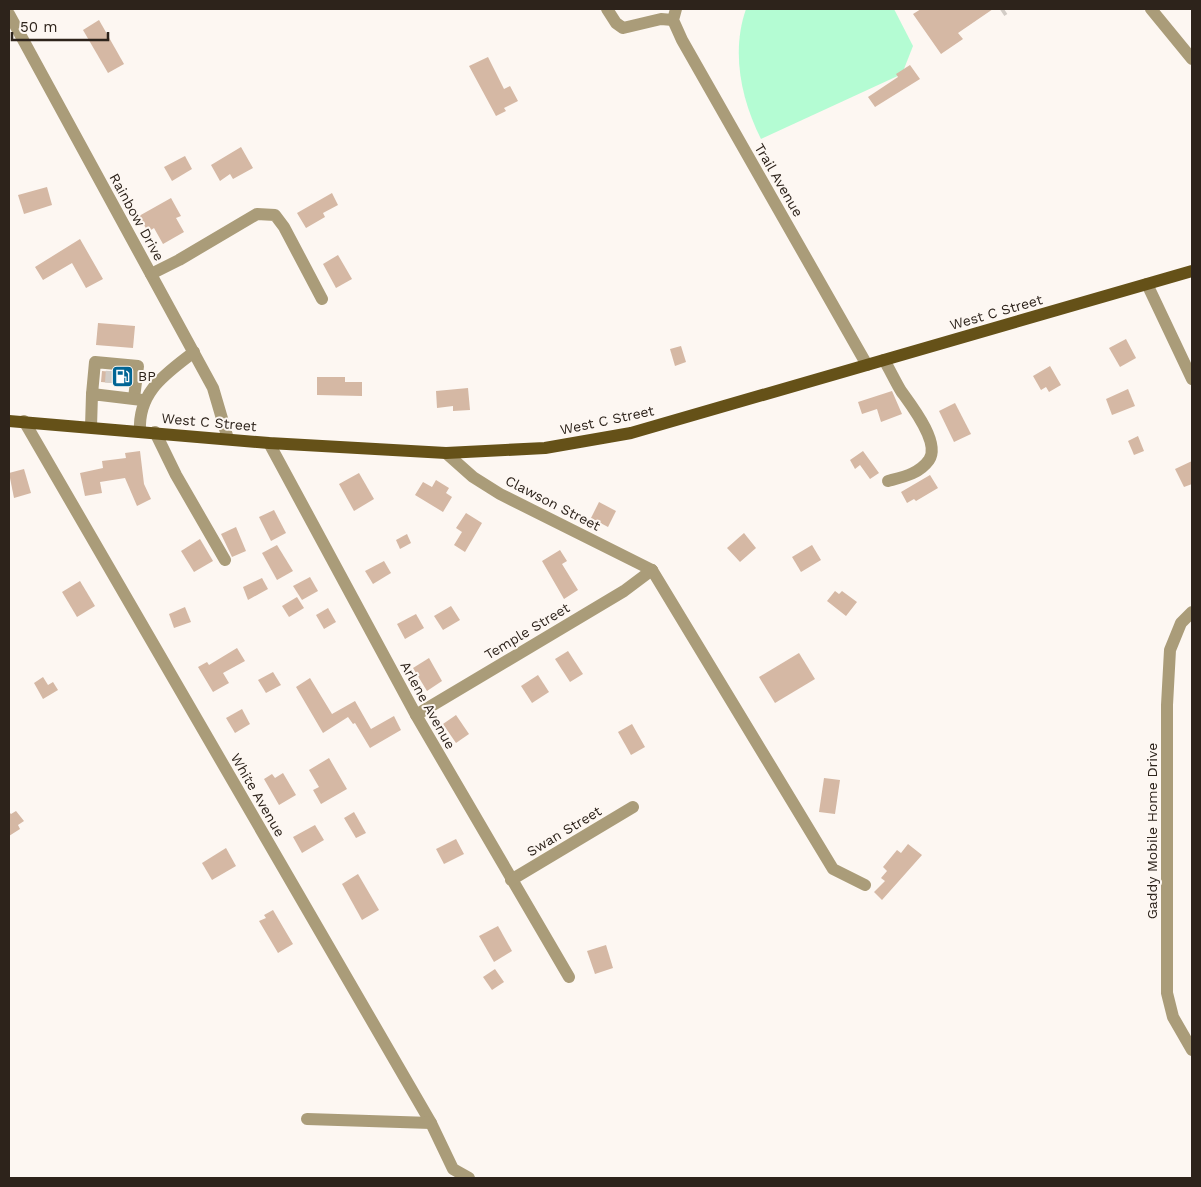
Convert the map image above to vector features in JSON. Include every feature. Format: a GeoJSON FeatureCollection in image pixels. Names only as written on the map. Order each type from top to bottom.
{"type":"FeatureCollection","features":[{"type":"Feature","properties":{"kind":"main road","name":"West C Street"},"geometry":{"type":"LineString","coordinates":[[9,421],[228,438],[269,443],[446,454],[545,448],[632,433],[1192,271]]}},
{"type":"Feature","properties":{"kind":"street"},"geometry":{"type":"LineString","coordinates":[[607,9],[616,23],[623,28],[675,14]]}},
{"type":"Feature","properties":{"kind":"street"},"geometry":{"type":"LineString","coordinates":[[1152,9],[1192,59]]}},
{"type":"Feature","properties":{"kind":"street","name":"Rainbow Drive"},"geometry":{"type":"LineString","coordinates":[[9,14],[213,388],[228,438]]}},
{"type":"Feature","properties":{"kind":"street","name":"Trail Avenue"},"geometry":{"type":"LineString","coordinates":[[675,14],[682,40],[867,365]]}},
{"type":"Feature","properties":{"kind":"street"},"geometry":{"type":"LineString","coordinates":[[151,274],[179,260],[257,214],[275,215],[284,227],[322,299]]}},
{"type":"Feature","properties":{"kind":"street"},"geometry":{"type":"LineString","coordinates":[[1147,284],[1192,379]]}},
{"type":"Feature","properties":{"kind":"street"},"geometry":{"type":"LineString","coordinates":[[140,399],[194,352]]}},
{"type":"Feature","properties":{"kind":"street"},"geometry":{"type":"LineString","coordinates":[[884,360],[901,390],[913,406],[931,441],[932,450],[930,459],[918,471],[888,481]]}},
{"type":"Feature","properties":{"kind":"street"},"geometry":{"type":"LineString","coordinates":[[90,427],[95,362],[112,366],[138,366],[140,431]]}},
{"type":"Feature","properties":{"kind":"street"},"geometry":{"type":"LineString","coordinates":[[92,394],[110,389],[140,399]]}},
{"type":"Feature","properties":{"kind":"street","name":"White Avenue"},"geometry":{"type":"LineString","coordinates":[[24,421],[431,1123],[453,1169],[469,1178]]}},
{"type":"Feature","properties":{"kind":"street"},"geometry":{"type":"LineString","coordinates":[[155,432],[176,475],[225,560]]}},
{"type":"Feature","properties":{"kind":"street","name":"Arlene Avenue"},"geometry":{"type":"LineString","coordinates":[[269,443],[416,715],[569,976]]}},
{"type":"Feature","properties":{"kind":"street","name":"Clawson Street"},"geometry":{"type":"LineString","coordinates":[[446,454],[473,477],[500,494],[652,570]]}},
{"type":"Feature","properties":{"kind":"street"},"geometry":{"type":"LineString","coordinates":[[652,570],[833,869],[865,885]]}},
{"type":"Feature","properties":{"kind":"street","name":"Temple Street"},"geometry":{"type":"LineString","coordinates":[[416,715],[624,591],[652,570]]}},
{"type":"Feature","properties":{"kind":"street","name":"Gaddy Mobile Home Drive"},"geometry":{"type":"LineString","coordinates":[[1192,612],[1181,623],[1170,650],[1167,705],[1167,993],[1173,1017],[1192,1050]]}},
{"type":"Feature","properties":{"kind":"street","name":"Swan Street"},"geometry":{"type":"LineString","coordinates":[[512,880],[633,807]]}},
{"type":"Feature","properties":{"kind":"street"},"geometry":{"type":"LineString","coordinates":[[307,1119],[431,1123]]}},
{"type":"Feature","properties":{"kind":"green space"},"geometry":{"type":"Polygon","coordinates":[[[746,9],[894,9],[913,46],[902,74],[761,139],[748,108],[740,75],[739,42],[746,9]]]}},
{"type":"Feature","properties":{"kind":"building"},"geometry":{"type":"Polygon","coordinates":[[[921,9],[993,9],[958,33],[963,39],[941,54],[913,14],[921,9]]]}},
{"type":"Feature","properties":{"kind":"building"},"geometry":{"type":"Polygon","coordinates":[[[99,20],[124,64],[108,73],[83,30],[99,20]]]}},
{"type":"Feature","properties":{"kind":"building"},"geometry":{"type":"Polygon","coordinates":[[[488,57],[504,89],[510,86],[518,101],[504,108],[506,111],[496,116],[469,66],[488,57]]]}},
{"type":"Feature","properties":{"kind":"building"},"geometry":{"type":"Polygon","coordinates":[[[910,65],[920,79],[875,107],[868,97],[898,77],[896,74],[910,65]]]}},
{"type":"Feature","properties":{"kind":"building"},"geometry":{"type":"Polygon","coordinates":[[[241,147],[253,168],[233,179],[230,174],[220,181],[211,165],[241,147]]]}},
{"type":"Feature","properties":{"kind":"building"},"geometry":{"type":"Polygon","coordinates":[[[185,156],[192,169],[172,181],[164,167],[185,156]]]}},
{"type":"Feature","properties":{"kind":"building"},"geometry":{"type":"Polygon","coordinates":[[[47,187],[52,205],[24,214],[18,195],[47,187]]]}},
{"type":"Feature","properties":{"kind":"building"},"geometry":{"type":"Polygon","coordinates":[[[332,193],[338,205],[323,213],[325,217],[306,228],[297,213],[332,193]]]}},
{"type":"Feature","properties":{"kind":"building"},"geometry":{"type":"Polygon","coordinates":[[[171,198],[181,216],[176,218],[184,232],[163,244],[154,228],[148,232],[139,216],[171,198]]]}},
{"type":"Feature","properties":{"kind":"building"},"geometry":{"type":"Polygon","coordinates":[[[80,239],[103,279],[86,288],[72,263],[43,280],[35,267],[80,239]]]}},
{"type":"Feature","properties":{"kind":"building"},"geometry":{"type":"Polygon","coordinates":[[[338,255],[352,279],[336,288],[323,264],[338,255]]]}},
{"type":"Feature","properties":{"kind":"building"},"geometry":{"type":"Polygon","coordinates":[[[98,323],[135,326],[133,348],[96,345],[98,323]]]}},
{"type":"Feature","properties":{"kind":"building"},"geometry":{"type":"Polygon","coordinates":[[[1126,339],[1136,358],[1120,367],[1109,348],[1126,339]]]}},
{"type":"Feature","properties":{"kind":"building"},"geometry":{"type":"Polygon","coordinates":[[[681,346],[686,362],[675,366],[670,349],[681,346]]]}},
{"type":"Feature","properties":{"kind":"building"},"geometry":{"type":"Polygon","coordinates":[[[1050,366],[1061,385],[1049,392],[1046,387],[1041,390],[1033,376],[1050,366]]]}},
{"type":"Feature","properties":{"kind":"building"},"geometry":{"type":"Polygon","coordinates":[[[102,371],[127,373],[126,384],[101,382],[102,371]]]}},
{"type":"Feature","properties":{"kind":"building"},"geometry":{"type":"Polygon","coordinates":[[[317,377],[345,377],[345,382],[362,382],[362,396],[317,395],[317,377]]]}},
{"type":"Feature","properties":{"kind":"building"},"geometry":{"type":"Polygon","coordinates":[[[468,388],[470,410],[453,411],[453,406],[437,408],[436,391],[468,388]]]}},
{"type":"Feature","properties":{"kind":"building"},"geometry":{"type":"Polygon","coordinates":[[[1128,389],[1135,406],[1112,415],[1106,399],[1128,389]]]}},
{"type":"Feature","properties":{"kind":"building"},"geometry":{"type":"Polygon","coordinates":[[[892,391],[902,414],[881,422],[877,409],[862,414],[858,402],[892,391]]]}},
{"type":"Feature","properties":{"kind":"building"},"geometry":{"type":"Polygon","coordinates":[[[955,403],[971,434],[954,442],[939,411],[955,403]]]}},
{"type":"Feature","properties":{"kind":"building"},"geometry":{"type":"Polygon","coordinates":[[[1138,436],[1144,451],[1134,455],[1128,441],[1138,436]]]}},
{"type":"Feature","properties":{"kind":"building"},"geometry":{"type":"Polygon","coordinates":[[[140,451],[144,484],[151,499],[137,506],[125,478],[100,482],[102,493],[85,496],[80,473],[103,468],[102,461],[126,458],[125,453],[140,451]]]}},
{"type":"Feature","properties":{"kind":"building"},"geometry":{"type":"Polygon","coordinates":[[[863,451],[879,473],[870,479],[860,465],[855,469],[850,460],[863,451]]]}},
{"type":"Feature","properties":{"kind":"building"},"geometry":{"type":"Polygon","coordinates":[[[1192,461],[1192,484],[1184,487],[1175,469],[1192,461]]]}},
{"type":"Feature","properties":{"kind":"building"},"geometry":{"type":"Polygon","coordinates":[[[24,469],[31,493],[14,498],[9,473],[24,469]]]}},
{"type":"Feature","properties":{"kind":"building"},"geometry":{"type":"Polygon","coordinates":[[[359,473],[374,499],[354,511],[339,484],[359,473]]]}},
{"type":"Feature","properties":{"kind":"building"},"geometry":{"type":"Polygon","coordinates":[[[930,475],[938,488],[916,501],[914,499],[907,503],[901,492],[930,475]]]}},
{"type":"Feature","properties":{"kind":"building"},"geometry":{"type":"Polygon","coordinates":[[[436,480],[449,488],[446,493],[452,497],[443,512],[415,495],[423,482],[432,487],[436,480]]]}},
{"type":"Feature","properties":{"kind":"building"},"geometry":{"type":"Polygon","coordinates":[[[599,502],[616,511],[608,527],[591,518],[599,502]]]}},
{"type":"Feature","properties":{"kind":"building"},"geometry":{"type":"Polygon","coordinates":[[[274,510],[286,533],[271,541],[259,517],[274,510]]]}},
{"type":"Feature","properties":{"kind":"building"},"geometry":{"type":"Polygon","coordinates":[[[466,513],[482,523],[465,552],[454,545],[462,532],[456,528],[466,513]]]}},
{"type":"Feature","properties":{"kind":"building"},"geometry":{"type":"Polygon","coordinates":[[[236,527],[246,551],[232,557],[221,534],[236,527]]]}},
{"type":"Feature","properties":{"kind":"building"},"geometry":{"type":"Polygon","coordinates":[[[744,533],[756,548],[740,562],[727,548],[744,533]]]}},
{"type":"Feature","properties":{"kind":"building"},"geometry":{"type":"Polygon","coordinates":[[[407,534],[411,543],[400,549],[396,540],[407,534]]]}},
{"type":"Feature","properties":{"kind":"building"},"geometry":{"type":"Polygon","coordinates":[[[200,539],[213,561],[194,572],[181,551],[200,539]]]}},
{"type":"Feature","properties":{"kind":"building"},"geometry":{"type":"Polygon","coordinates":[[[277,545],[293,571],[277,580],[262,553],[277,545]]]}},
{"type":"Feature","properties":{"kind":"building"},"geometry":{"type":"Polygon","coordinates":[[[812,545],[821,560],[801,572],[792,557],[812,545]]]}},
{"type":"Feature","properties":{"kind":"building"},"geometry":{"type":"Polygon","coordinates":[[[560,550],[567,561],[562,564],[578,590],[564,599],[542,561],[560,550]]]}},
{"type":"Feature","properties":{"kind":"building"},"geometry":{"type":"Polygon","coordinates":[[[384,561],[391,573],[373,584],[365,571],[384,561]]]}},
{"type":"Feature","properties":{"kind":"building"},"geometry":{"type":"Polygon","coordinates":[[[310,577],[318,591],[302,600],[293,586],[310,577]]]}},
{"type":"Feature","properties":{"kind":"building"},"geometry":{"type":"Polygon","coordinates":[[[262,578],[268,589],[248,600],[243,587],[262,578]]]}},
{"type":"Feature","properties":{"kind":"building"},"geometry":{"type":"Polygon","coordinates":[[[80,581],[95,606],[77,617],[62,592],[80,581]]]}},
{"type":"Feature","properties":{"kind":"building"},"geometry":{"type":"Polygon","coordinates":[[[835,591],[839,594],[842,591],[857,602],[846,616],[827,601],[835,591]]]}},
{"type":"Feature","properties":{"kind":"building"},"geometry":{"type":"Polygon","coordinates":[[[297,597],[304,608],[289,617],[282,606],[297,597]]]}},
{"type":"Feature","properties":{"kind":"building"},"geometry":{"type":"Polygon","coordinates":[[[451,606],[460,620],[443,630],[434,616],[451,606]]]}},
{"type":"Feature","properties":{"kind":"building"},"geometry":{"type":"Polygon","coordinates":[[[185,607],[191,622],[174,628],[169,614],[185,607]]]}},
{"type":"Feature","properties":{"kind":"building"},"geometry":{"type":"Polygon","coordinates":[[[328,608],[336,622],[324,629],[316,615],[328,608]]]}},
{"type":"Feature","properties":{"kind":"building"},"geometry":{"type":"Polygon","coordinates":[[[416,614],[424,628],[405,639],[397,624],[416,614]]]}},
{"type":"Feature","properties":{"kind":"building"},"geometry":{"type":"Polygon","coordinates":[[[237,648],[245,661],[223,673],[229,683],[213,692],[198,667],[207,662],[209,665],[237,648]]]}},
{"type":"Feature","properties":{"kind":"building"},"geometry":{"type":"Polygon","coordinates":[[[568,651],[583,674],[570,682],[555,659],[568,651]]]}},
{"type":"Feature","properties":{"kind":"building"},"geometry":{"type":"Polygon","coordinates":[[[799,653],[815,679],[775,703],[759,677],[799,653]]]}},
{"type":"Feature","properties":{"kind":"building"},"geometry":{"type":"Polygon","coordinates":[[[429,658],[442,681],[427,691],[413,668],[429,658]]]}},
{"type":"Feature","properties":{"kind":"building"},"geometry":{"type":"Polygon","coordinates":[[[273,672],[281,685],[266,693],[258,680],[273,672]]]}},
{"type":"Feature","properties":{"kind":"building"},"geometry":{"type":"Polygon","coordinates":[[[538,675],[549,692],[532,703],[521,686],[538,675]]]}},
{"type":"Feature","properties":{"kind":"building"},"geometry":{"type":"Polygon","coordinates":[[[43,677],[48,685],[53,682],[58,690],[43,699],[34,683],[43,677]]]}},
{"type":"Feature","properties":{"kind":"building"},"geometry":{"type":"Polygon","coordinates":[[[310,678],[332,714],[355,701],[371,729],[394,716],[401,730],[370,748],[355,723],[353,724],[348,717],[323,733],[296,687],[310,678]]]}},
{"type":"Feature","properties":{"kind":"building"},"geometry":{"type":"Polygon","coordinates":[[[242,709],[250,724],[235,733],[226,718],[242,709]]]}},
{"type":"Feature","properties":{"kind":"building"},"geometry":{"type":"Polygon","coordinates":[[[456,715],[469,734],[456,743],[443,724],[456,715]]]}},
{"type":"Feature","properties":{"kind":"building"},"geometry":{"type":"Polygon","coordinates":[[[632,724],[645,747],[631,755],[618,732],[632,724]]]}},
{"type":"Feature","properties":{"kind":"building"},"geometry":{"type":"Polygon","coordinates":[[[329,758],[347,789],[321,804],[313,790],[319,787],[309,770],[329,758]]]}},
{"type":"Feature","properties":{"kind":"building"},"geometry":{"type":"Polygon","coordinates":[[[283,773],[296,795],[279,805],[264,779],[272,774],[275,778],[283,773]]]}},
{"type":"Feature","properties":{"kind":"building"},"geometry":{"type":"Polygon","coordinates":[[[824,778],[840,780],[835,814],[819,812],[824,778]]]}},
{"type":"Feature","properties":{"kind":"building"},"geometry":{"type":"Polygon","coordinates":[[[16,811],[24,821],[18,825],[20,829],[9,836],[9,812],[11,814],[16,811]]]}},
{"type":"Feature","properties":{"kind":"building"},"geometry":{"type":"Polygon","coordinates":[[[354,812],[366,833],[356,838],[344,818],[354,812]]]}},
{"type":"Feature","properties":{"kind":"building"},"geometry":{"type":"Polygon","coordinates":[[[315,825],[324,840],[302,853],[293,837],[315,825]]]}},
{"type":"Feature","properties":{"kind":"building"},"geometry":{"type":"Polygon","coordinates":[[[456,839],[464,854],[444,864],[436,849],[456,839]]]}},
{"type":"Feature","properties":{"kind":"building"},"geometry":{"type":"Polygon","coordinates":[[[908,844],[922,855],[882,900],[874,892],[885,881],[881,878],[887,871],[883,867],[897,850],[901,853],[908,844]]]}},
{"type":"Feature","properties":{"kind":"building"},"geometry":{"type":"Polygon","coordinates":[[[226,848],[236,866],[212,880],[202,863],[226,848]]]}},
{"type":"Feature","properties":{"kind":"building"},"geometry":{"type":"Polygon","coordinates":[[[358,874],[379,910],[362,920],[342,884],[358,874]]]}},
{"type":"Feature","properties":{"kind":"building"},"geometry":{"type":"Polygon","coordinates":[[[273,910],[293,944],[278,953],[259,921],[266,918],[264,915],[273,910]]]}},
{"type":"Feature","properties":{"kind":"building"},"geometry":{"type":"Polygon","coordinates":[[[498,926],[512,951],[494,962],[479,936],[498,926]]]}},
{"type":"Feature","properties":{"kind":"building"},"geometry":{"type":"Polygon","coordinates":[[[606,945],[613,968],[595,974],[587,951],[606,945]]]}},
{"type":"Feature","properties":{"kind":"building"},"geometry":{"type":"Polygon","coordinates":[[[495,969],[504,982],[492,990],[483,977],[495,969]]]}},
{"type":"Feature","properties":{"kind":"tunnel"},"geometry":{"type":"LineString","coordinates":[[111,383],[112,368]]}},
{"type":"Feature","properties":{"kind":"place","name":"BP"},"geometry":{"type":"Point","coordinates":[122,376]}}]}
